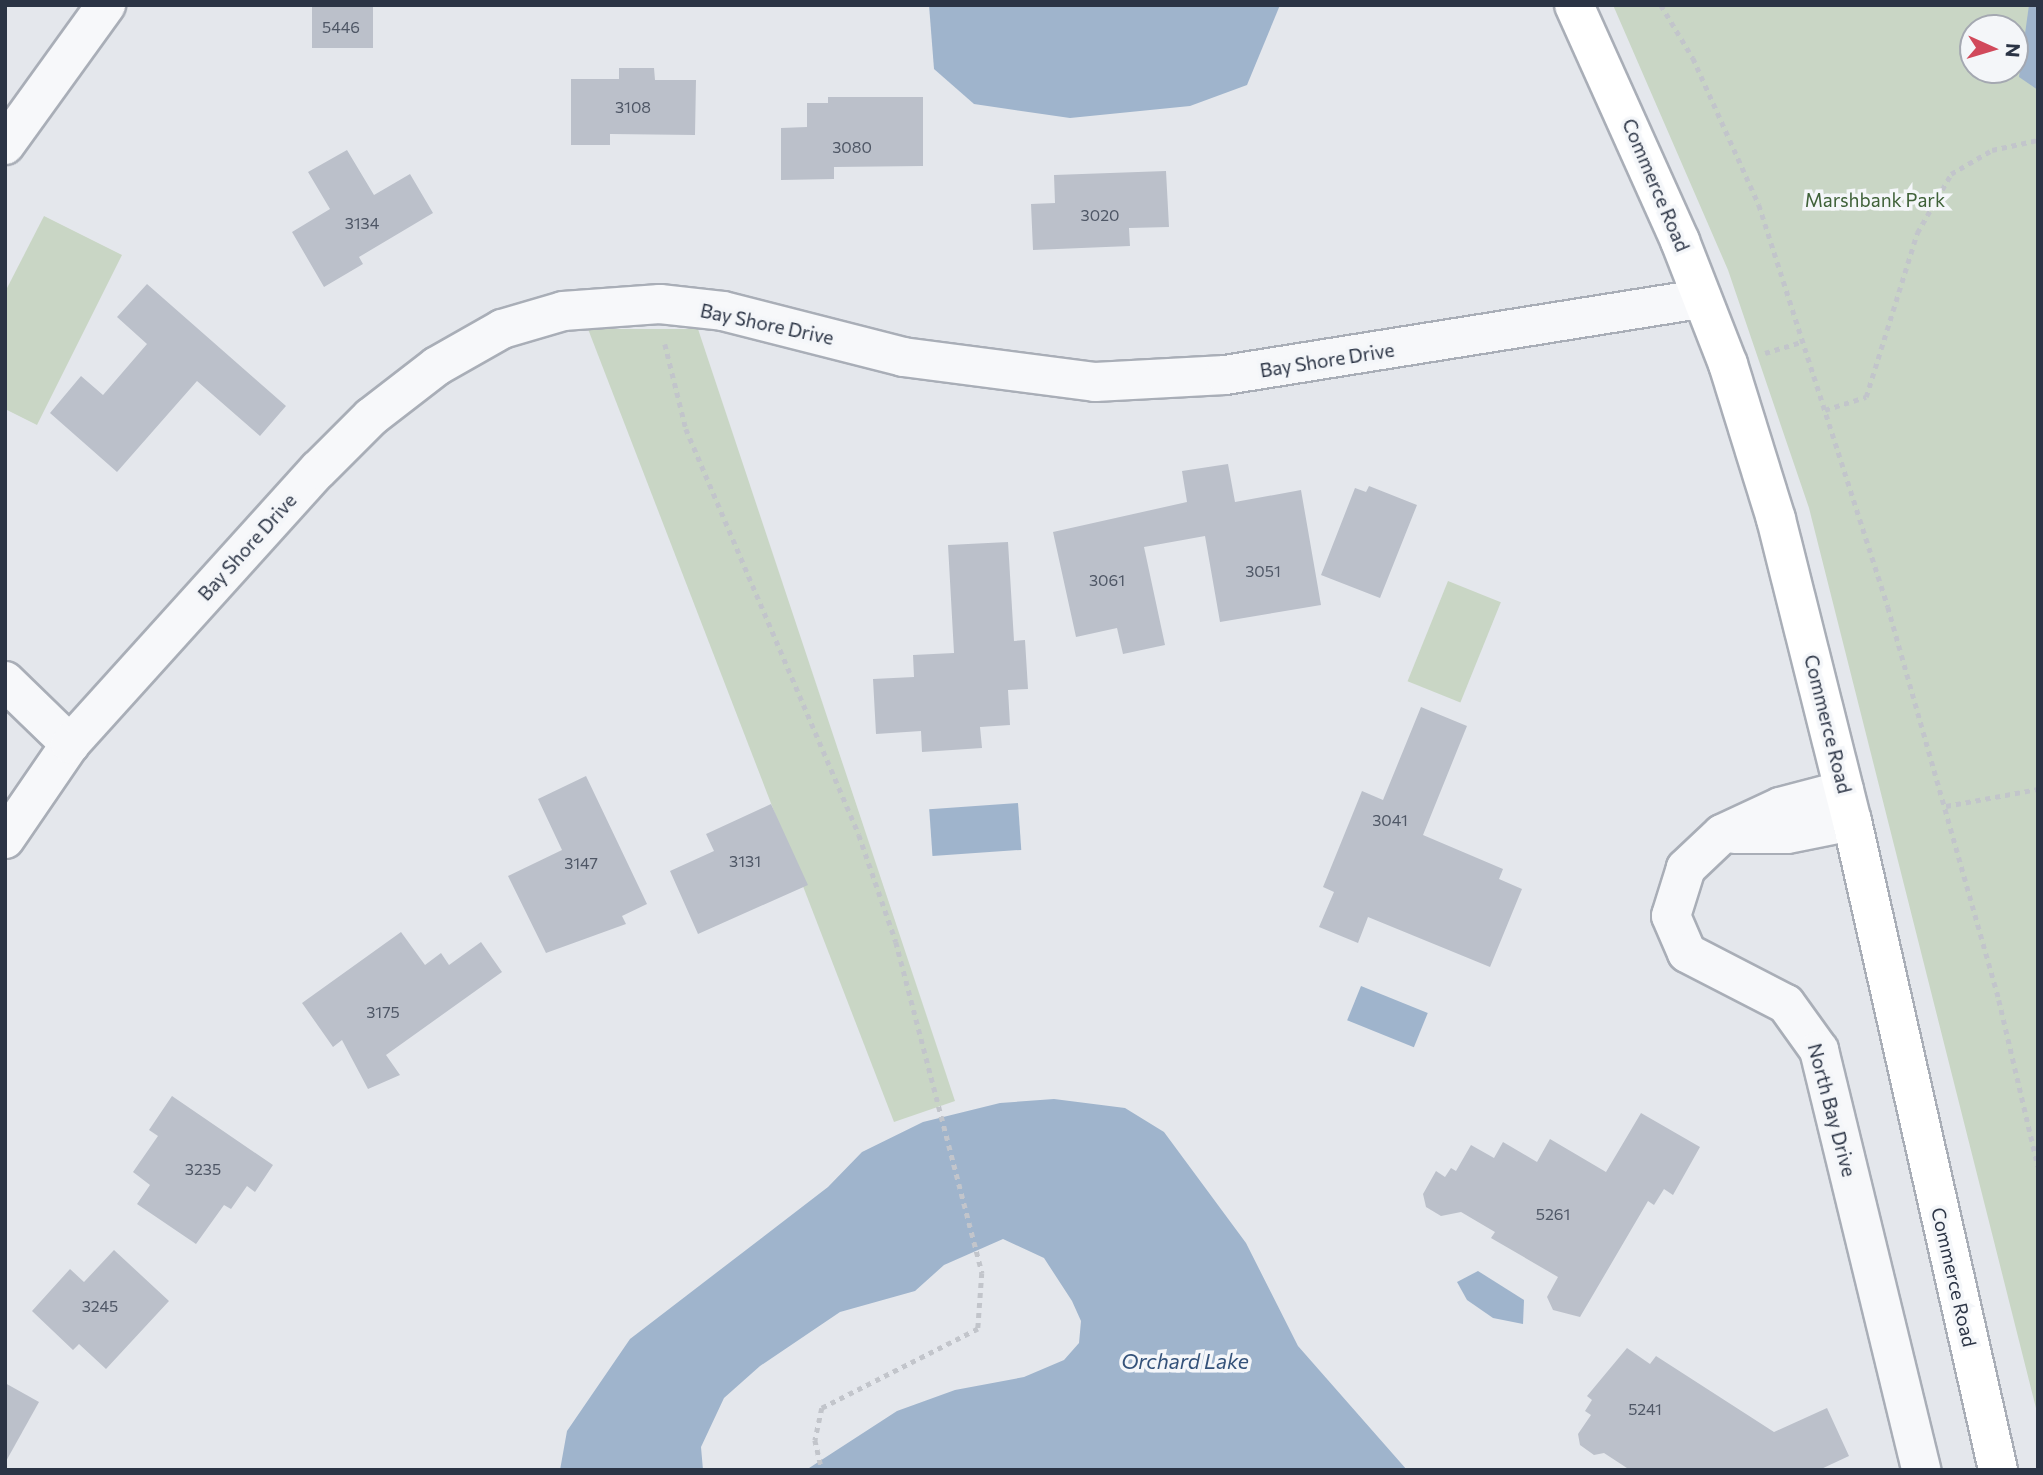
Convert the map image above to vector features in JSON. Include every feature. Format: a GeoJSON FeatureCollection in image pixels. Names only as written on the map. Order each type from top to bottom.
{"type":"FeatureCollection","features":[{"type":"Feature","properties":{"kind":"main road","name":"Commerce Road"},"geometry":{"type":"LineString","coordinates":[[1574,5],[1702,299],[1779,529],[1848,805],[1998,1470]]}},
{"type":"Feature","properties":{"kind":"street"},"geometry":{"type":"LineString","coordinates":[[5,145],[106,5]]}},
{"type":"Feature","properties":{"kind":"street","name":"Bay Shore Drive"},"geometry":{"type":"LineString","coordinates":[[5,839],[70,744],[318,470],[371,416],[437,366],[502,329],[563,311],[660,304],[723,311],[903,356],[1095,382],[1225,375],[1702,299]]}},
{"type":"Feature","properties":{"kind":"street"},"geometry":{"type":"LineString","coordinates":[[5,681],[70,744]]}},
{"type":"Feature","properties":{"kind":"street","name":"North Bay Drive"},"geometry":{"type":"LineString","coordinates":[[1848,805],[1787,834],[1722,834],[1681,877],[1672,903],[1674,929],[1700,963],[1795,1012],[1819,1050],[1921,1470]]}},
{"type":"Feature","properties":{"kind":"path"},"geometry":{"type":"LineString","coordinates":[[1661,5],[1693,58],[1750,181],[1825,410],[1947,809],[2038,1166]]}},
{"type":"Feature","properties":{"kind":"path"},"geometry":{"type":"LineString","coordinates":[[1825,410],[1866,397],[1914,242],[1930,201],[1951,174],[1992,150],[2038,139]]}},
{"type":"Feature","properties":{"kind":"path"},"geometry":{"type":"LineString","coordinates":[[660,304],[686,429],[859,835],[937,1092],[982,1273],[978,1329],[822,1408],[815,1440],[822,1470]]}},
{"type":"Feature","properties":{"kind":"path"},"geometry":{"type":"LineString","coordinates":[[1947,809],[2038,789]]}},
{"type":"Feature","properties":{"kind":"green space","name":"Marshbank Park"},"geometry":{"type":"Polygon","coordinates":[[[1613,5],[2038,5],[2038,1416],[1809,508],[1728,270],[1613,5]]]}},
{"type":"Feature","properties":{"kind":"green space"},"geometry":{"type":"Polygon","coordinates":[[[44,216],[122,255],[37,425],[5,409],[5,292],[44,216]]]}},
{"type":"Feature","properties":{"kind":"green space"},"geometry":{"type":"Polygon","coordinates":[[[588,329],[698,329],[955,1101],[894,1122],[588,329]]]}},
{"type":"Feature","properties":{"kind":"green space"},"geometry":{"type":"Polygon","coordinates":[[[1448,581],[1501,602],[1460,702],[1408,681],[1448,581]]]}},
{"type":"Feature","properties":{"kind":"water"},"geometry":{"type":"Polygon","coordinates":[[[929,5],[1280,5],[1247,85],[1190,106],[1070,118],[974,104],[934,69],[929,5]]]}},
{"type":"Feature","properties":{"kind":"water"},"geometry":{"type":"Polygon","coordinates":[[[2029,5],[2038,5],[2038,90],[2029,84],[2029,5]]]}},
{"type":"Feature","properties":{"kind":"water"},"geometry":{"type":"Polygon","coordinates":[[[1018,803],[1021,850],[932,856],[929,809],[1018,803]]]}},
{"type":"Feature","properties":{"kind":"water"},"geometry":{"type":"Polygon","coordinates":[[[1361,986],[1428,1013],[1414,1047],[1347,1020],[1361,986]]]}},
{"type":"Feature","properties":{"kind":"water","name":"Orchard Lake"},"geometry":{"type":"Polygon","coordinates":[[[1054,1099],[1125,1108],[1164,1132],[1246,1243],[1298,1346],[1407,1470],[806,1470],[897,1411],[955,1390],[1024,1377],[1064,1360],[1079,1343],[1081,1321],[1072,1301],[1044,1258],[1003,1239],[944,1265],[915,1291],[840,1312],[760,1366],[724,1398],[701,1447],[703,1470],[560,1470],[567,1431],[630,1339],[828,1187],[862,1152],[923,1122],[1000,1103],[1054,1099]]]}},
{"type":"Feature","properties":{"kind":"water"},"geometry":{"type":"Polygon","coordinates":[[[1478,1271],[1524,1300],[1523,1324],[1493,1318],[1467,1300],[1457,1282],[1478,1271]]]}},
{"type":"Feature","properties":{"kind":"building"},"geometry":{"type":"Polygon","coordinates":[[[312,5],[373,5],[373,48],[312,48],[312,5]]]}},
{"type":"Feature","properties":{"kind":"building"},"geometry":{"type":"Polygon","coordinates":[[[619,68],[654,68],[655,80],[696,80],[695,135],[610,134],[610,145],[571,145],[571,79],[619,79],[619,68]]]}},
{"type":"Feature","properties":{"kind":"building"},"geometry":{"type":"Polygon","coordinates":[[[828,97],[923,97],[923,166],[834,167],[834,179],[781,180],[781,128],[807,127],[807,103],[828,103],[828,97]]]}},
{"type":"Feature","properties":{"kind":"building"},"geometry":{"type":"Polygon","coordinates":[[[347,150],[374,195],[410,174],[433,213],[359,257],[363,264],[324,287],[292,232],[330,209],[308,172],[347,150]]]}},
{"type":"Feature","properties":{"kind":"building"},"geometry":{"type":"Polygon","coordinates":[[[1166,171],[1169,227],[1129,228],[1130,246],[1033,250],[1031,204],[1055,203],[1054,175],[1166,171]]]}},
{"type":"Feature","properties":{"kind":"building"},"geometry":{"type":"Polygon","coordinates":[[[147,284],[286,406],[260,436],[197,381],[117,472],[50,413],[81,376],[103,395],[147,344],[117,317],[147,284]]]}},
{"type":"Feature","properties":{"kind":"building"},"geometry":{"type":"Polygon","coordinates":[[[1228,464],[1235,502],[1301,490],[1321,605],[1220,622],[1205,536],[1144,547],[1165,645],[1123,654],[1117,628],[1076,637],[1053,532],[1187,502],[1182,471],[1228,464]]]}},
{"type":"Feature","properties":{"kind":"building"},"geometry":{"type":"Polygon","coordinates":[[[1369,486],[1417,505],[1380,598],[1321,575],[1355,488],[1366,492],[1369,486]]]}},
{"type":"Feature","properties":{"kind":"building"},"geometry":{"type":"Polygon","coordinates":[[[1008,542],[1014,641],[1025,640],[1028,689],[1008,690],[1010,725],[980,727],[982,748],[922,752],[921,731],[876,734],[873,679],[914,677],[913,655],[954,653],[948,545],[1008,542]]]}},
{"type":"Feature","properties":{"kind":"building"},"geometry":{"type":"Polygon","coordinates":[[[1421,707],[1467,726],[1423,835],[1503,869],[1499,879],[1522,889],[1490,967],[1368,917],[1358,943],[1319,927],[1334,892],[1323,887],[1362,791],[1383,800],[1421,707]]]}},
{"type":"Feature","properties":{"kind":"building"},"geometry":{"type":"Polygon","coordinates":[[[586,776],[647,904],[622,916],[626,924],[546,953],[508,876],[562,850],[538,799],[586,776]]]}},
{"type":"Feature","properties":{"kind":"building"},"geometry":{"type":"Polygon","coordinates":[[[771,804],[808,885],[698,934],[670,871],[714,851],[706,834],[771,804]]]}},
{"type":"Feature","properties":{"kind":"building"},"geometry":{"type":"Polygon","coordinates":[[[401,932],[425,965],[441,953],[449,965],[481,942],[502,972],[386,1055],[400,1075],[368,1089],[342,1040],[333,1047],[302,1003],[401,932]]]}},
{"type":"Feature","properties":{"kind":"building"},"geometry":{"type":"Polygon","coordinates":[[[172,1096],[273,1165],[255,1192],[247,1186],[231,1209],[224,1205],[196,1244],[137,1204],[150,1185],[133,1172],[158,1136],[149,1130],[172,1096]]]}},
{"type":"Feature","properties":{"kind":"building"},"geometry":{"type":"Polygon","coordinates":[[[1641,1113],[1700,1147],[1673,1195],[1664,1189],[1654,1205],[1648,1201],[1580,1317],[1553,1310],[1547,1297],[1558,1277],[1491,1238],[1495,1232],[1461,1212],[1441,1216],[1426,1207],[1423,1194],[1436,1171],[1445,1177],[1451,1168],[1456,1171],[1471,1145],[1494,1158],[1503,1142],[1537,1162],[1550,1139],[1606,1172],[1641,1113]]]}},
{"type":"Feature","properties":{"kind":"building"},"geometry":{"type":"Polygon","coordinates":[[[114,1250],[169,1301],[106,1369],[79,1344],[73,1350],[32,1311],[70,1269],[84,1282],[114,1250]]]}},
{"type":"Feature","properties":{"kind":"building"},"geometry":{"type":"Polygon","coordinates":[[[1627,1348],[1650,1364],[1656,1356],[1774,1432],[1827,1408],[1849,1456],[1819,1470],[1630,1470],[1604,1453],[1594,1455],[1580,1445],[1578,1434],[1591,1415],[1585,1411],[1592,1400],[1587,1396],[1627,1348]]]}},
{"type":"Feature","properties":{"kind":"building"},"geometry":{"type":"Polygon","coordinates":[[[5,1383],[39,1402],[5,1463],[5,1383]]]}}]}
